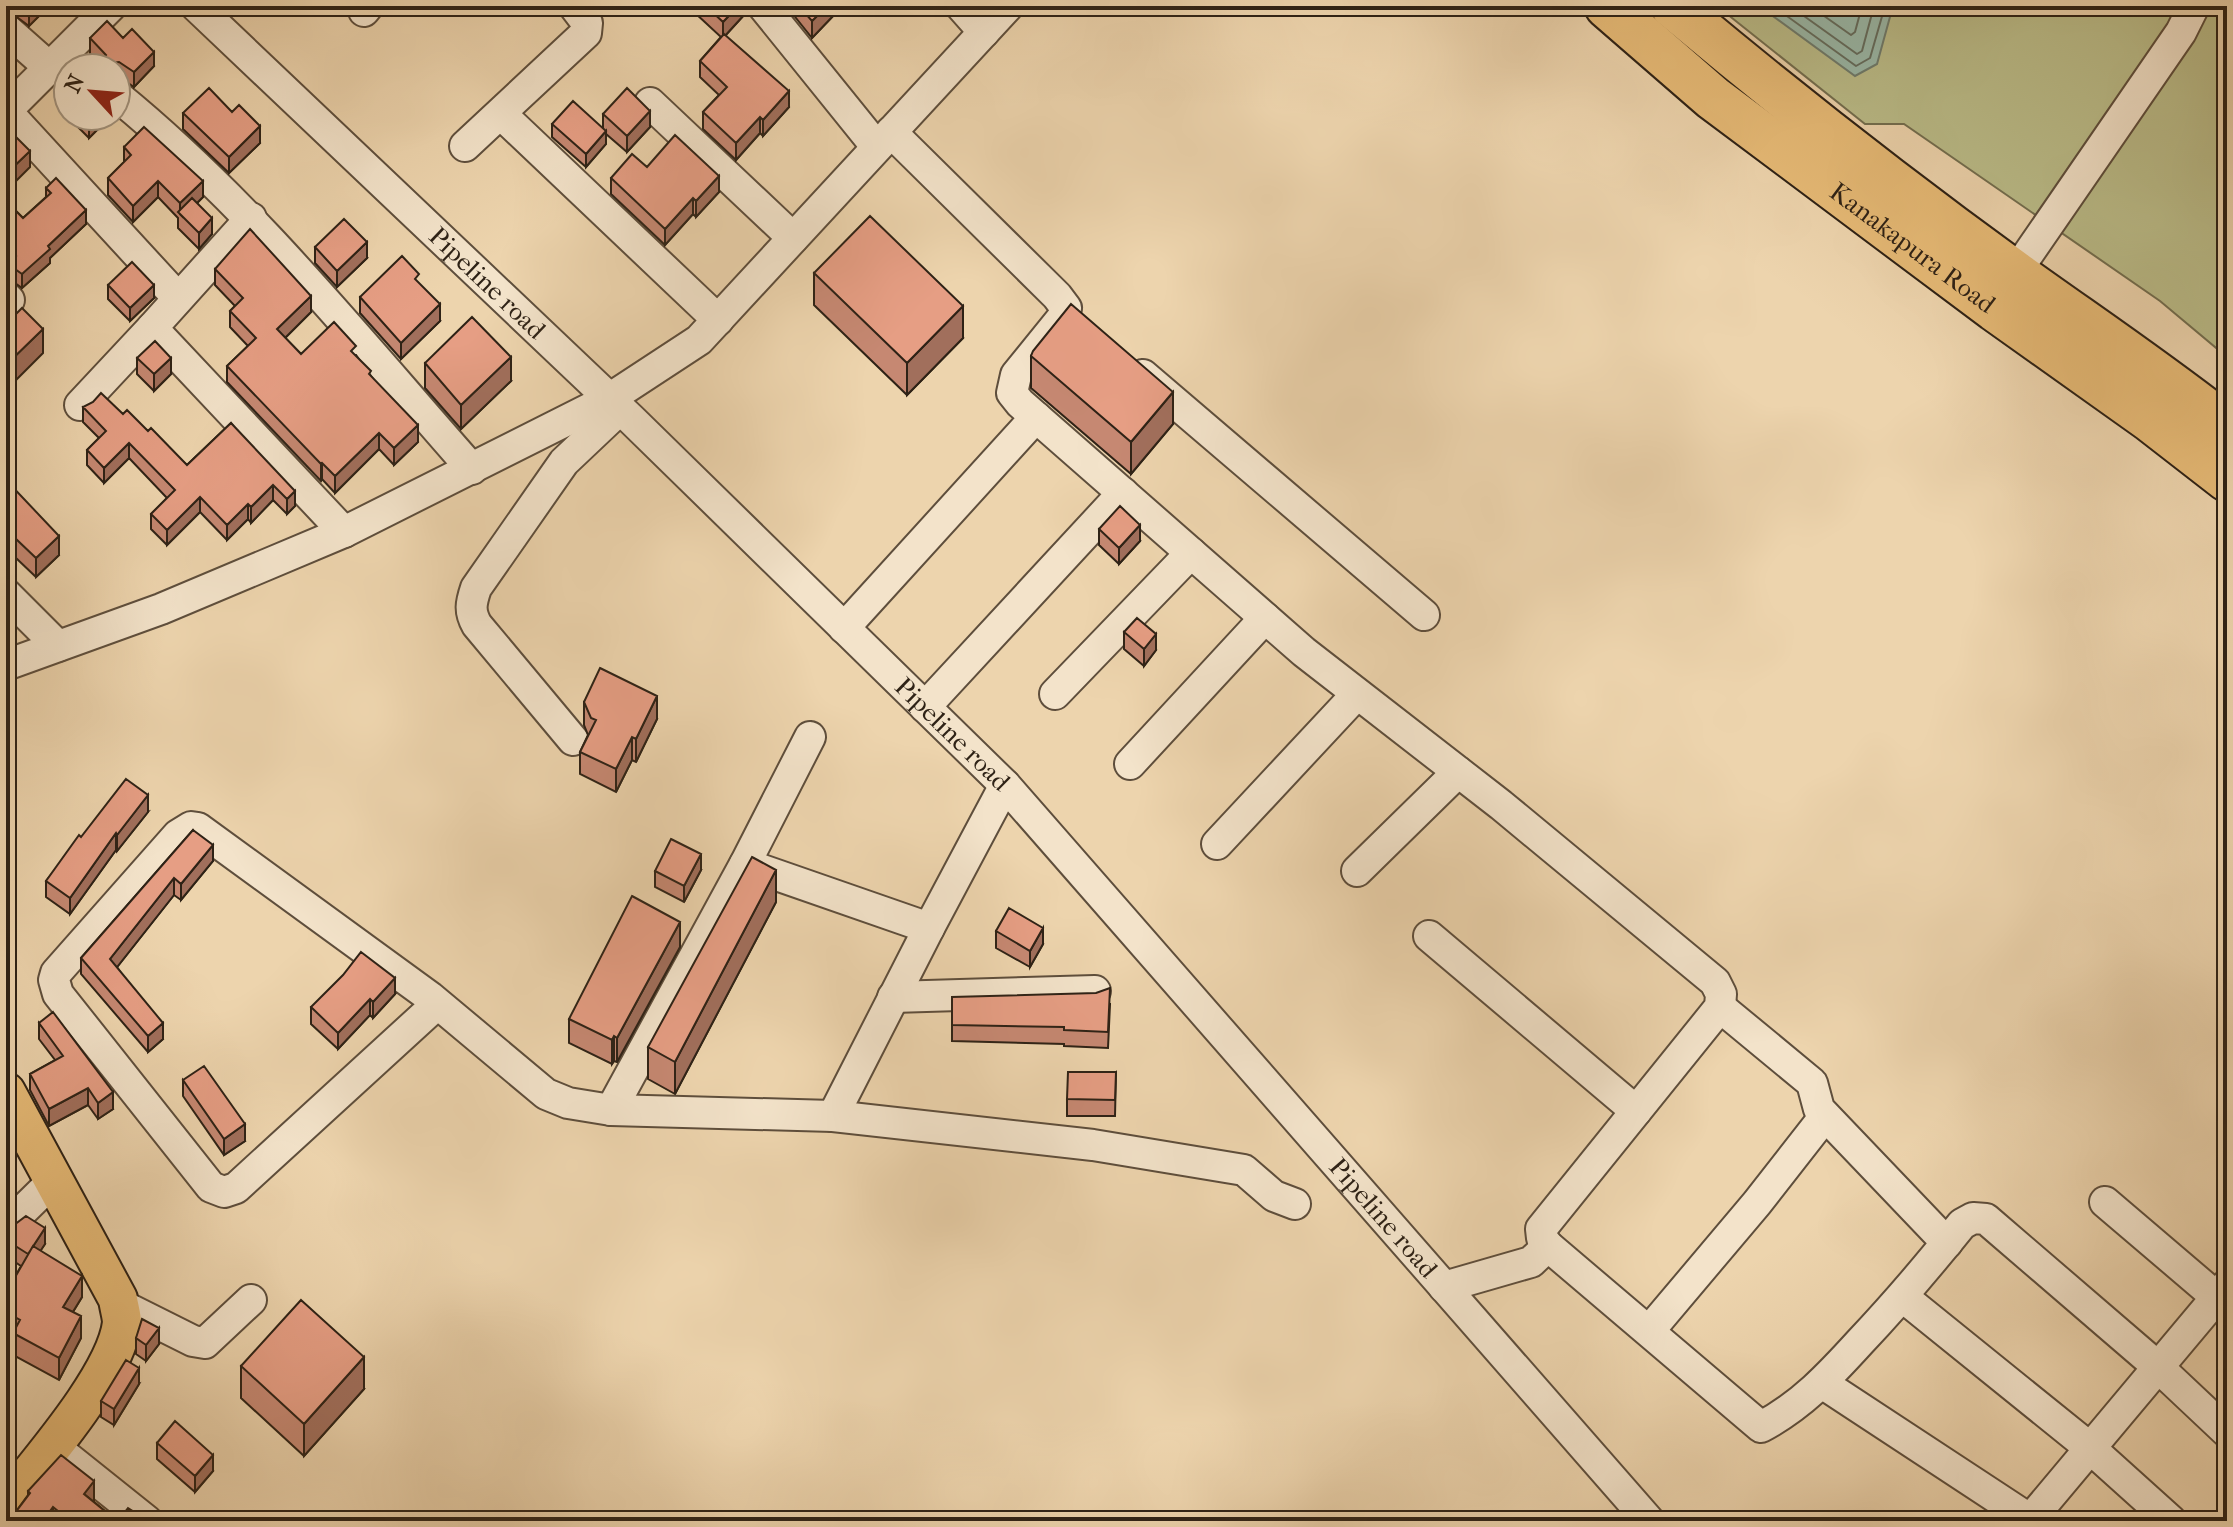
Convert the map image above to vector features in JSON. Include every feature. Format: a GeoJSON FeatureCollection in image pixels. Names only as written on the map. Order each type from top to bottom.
{"type":"FeatureCollection","features":[{"type":"Feature","properties":{"kind":"highway","name":"Kanakapura Road"},"geometry":{"type":"LineString","coordinates":[[1607,6],[1713,98],[2227,479]]}},
{"type":"Feature","properties":{"kind":"highway","name":"Kanakapura Road"},"geometry":{"type":"LineString","coordinates":[[1673,6],[1765,83],[2015,273],[2227,427]]}},
{"type":"Feature","properties":{"kind":"main road"},"geometry":{"type":"LineString","coordinates":[[6,1092],[119,1304],[122,1322],[116,1345],[94,1387],[6,1504]]}},
{"type":"Feature","properties":{"kind":"street"},"geometry":{"type":"LineString","coordinates":[[75,52],[111,6]]}},
{"type":"Feature","properties":{"kind":"street","name":"Pipeline road"},"geometry":{"type":"LineString","coordinates":[[196,6],[614,404],[1005,785],[1649,1521]]}},
{"type":"Feature","properties":{"kind":"street"},"geometry":{"type":"LineString","coordinates":[[465,146],[586,33],[587,23],[574,6]]}},
{"type":"Feature","properties":{"kind":"street"},"geometry":{"type":"LineString","coordinates":[[763,6],[884,139],[1090,329]]}},
{"type":"Feature","properties":{"kind":"street"},"geometry":{"type":"LineString","coordinates":[[961,6],[984,32]]}},
{"type":"Feature","properties":{"kind":"street"},"geometry":{"type":"LineString","coordinates":[[573,740],[477,625],[471,615],[476,588],[564,462],[614,404],[699,340],[1008,6]]}},
{"type":"Feature","properties":{"kind":"street"},"geometry":{"type":"LineString","coordinates":[[2015,273],[2181,32],[2194,6]]}},
{"type":"Feature","properties":{"kind":"street"},"geometry":{"type":"LineString","coordinates":[[6,29],[52,55]]}},
{"type":"Feature","properties":{"kind":"street"},"geometry":{"type":"LineString","coordinates":[[52,74],[6,111],[178,298]]}},
{"type":"Feature","properties":{"kind":"street"},"geometry":{"type":"LineString","coordinates":[[650,103],[793,238]]}},
{"type":"Feature","properties":{"kind":"street"},"geometry":{"type":"LineString","coordinates":[[132,108],[251,218],[472,469]]}},
{"type":"Feature","properties":{"kind":"street"},"geometry":{"type":"LineString","coordinates":[[501,114],[718,320]]}},
{"type":"Feature","properties":{"kind":"street"},"geometry":{"type":"LineString","coordinates":[[80,405],[251,218]]}},
{"type":"Feature","properties":{"kind":"street"},"geometry":{"type":"LineString","coordinates":[[1066,308],[1063,317],[1016,375],[1012,393],[1265,618],[1715,982],[1721,994],[1720,1007],[1541,1229],[1542,1238],[1548,1246],[1761,1427],[1786,1414],[1822,1383],[1903,1297],[1962,1224],[1973,1218],[1986,1219],[2158,1367],[2227,1432]]}},
{"type":"Feature","properties":{"kind":"street"},"geometry":{"type":"LineString","coordinates":[[152,328],[344,532]]}},
{"type":"Feature","properties":{"kind":"street"},"geometry":{"type":"LineString","coordinates":[[1125,359],[1424,615]]}},
{"type":"Feature","properties":{"kind":"street"},"geometry":{"type":"LineString","coordinates":[[6,665],[161,609],[344,532],[614,404]]}},
{"type":"Feature","properties":{"kind":"street"},"geometry":{"type":"LineString","coordinates":[[844,628],[1036,417]]}},
{"type":"Feature","properties":{"kind":"street"},"geometry":{"type":"LineString","coordinates":[[925,707],[1123,493]]}},
{"type":"Feature","properties":{"kind":"street"},"geometry":{"type":"LineString","coordinates":[[1055,694],[1191,553]]}},
{"type":"Feature","properties":{"kind":"street"},"geometry":{"type":"LineString","coordinates":[[6,594],[58,646]]}},
{"type":"Feature","properties":{"kind":"street"},"geometry":{"type":"LineString","coordinates":[[1130,764],[1265,618]]}},
{"type":"Feature","properties":{"kind":"street"},"geometry":{"type":"LineString","coordinates":[[1217,844],[1357,694]]}},
{"type":"Feature","properties":{"kind":"street"},"geometry":{"type":"LineString","coordinates":[[611,1110],[745,864],[810,737]]}},
{"type":"Feature","properties":{"kind":"street"},"geometry":{"type":"LineString","coordinates":[[1357,871],[1458,772]]}},
{"type":"Feature","properties":{"kind":"street"},"geometry":{"type":"LineString","coordinates":[[833,1116],[1005,785]]}},
{"type":"Feature","properties":{"kind":"street"},"geometry":{"type":"LineString","coordinates":[[436,1005],[236,1188],[224,1192],[211,1187],[58,994],[54,980],[56,973],[178,835],[191,827],[204,832],[430,997],[546,1094],[568,1103],[611,1110],[833,1116],[1093,1145],[1244,1170],[1274,1196],[1295,1204]]}},
{"type":"Feature","properties":{"kind":"street"},"geometry":{"type":"LineString","coordinates":[[745,864],[929,928]]}},
{"type":"Feature","properties":{"kind":"street"},"geometry":{"type":"LineString","coordinates":[[1429,936],[1636,1111]]}},
{"type":"Feature","properties":{"kind":"street"},"geometry":{"type":"LineString","coordinates":[[893,997],[1095,991]]}},
{"type":"Feature","properties":{"kind":"street"},"geometry":{"type":"LineString","coordinates":[[1720,1007],[1812,1083],[1819,1109],[1947,1243]]}},
{"type":"Feature","properties":{"kind":"street"},"geometry":{"type":"LineString","coordinates":[[1649,1331],[1757,1203],[1825,1116]]}},
{"type":"Feature","properties":{"kind":"street"},"geometry":{"type":"LineString","coordinates":[[6,1227],[55,1179]]}},
{"type":"Feature","properties":{"kind":"street"},"geometry":{"type":"LineString","coordinates":[[1822,1383],[2031,1520],[2158,1367],[2224,1296],[2105,1202]]}},
{"type":"Feature","properties":{"kind":"street"},"geometry":{"type":"LineString","coordinates":[[1444,1287],[1531,1262],[1548,1246]]}},
{"type":"Feature","properties":{"kind":"street"},"geometry":{"type":"LineString","coordinates":[[1903,1297],[2090,1448],[2171,1521]]}},
{"type":"Feature","properties":{"kind":"street"},"geometry":{"type":"LineString","coordinates":[[119,1304],[193,1341],[205,1343],[251,1300]]}},
{"type":"Feature","properties":{"kind":"street"},"geometry":{"type":"LineString","coordinates":[[52,1445],[147,1521]]}},
{"type":"Feature","properties":{"kind":"green space"},"geometry":{"type":"Polygon","coordinates":[[[1717,6],[2227,6],[2227,357],[2160,301],[1904,124],[1865,124],[1717,6]]]}},
{"type":"Feature","properties":{"kind":"water"},"geometry":{"type":"Polygon","coordinates":[[[1759,6],[1893,6],[1877,64],[1855,76],[1759,6]]]}},
{"type":"Feature","properties":{"kind":"building"},"geometry":{"type":"Polygon","coordinates":[[[706,6],[738,6],[723,22],[706,6]]]}},
{"type":"Feature","properties":{"kind":"building"},"geometry":{"type":"Polygon","coordinates":[[[799,6],[827,6],[812,21],[799,6]]]}},
{"type":"Feature","properties":{"kind":"building"},"geometry":{"type":"Polygon","coordinates":[[[107,21],[123,38],[132,29],[154,52],[134,72],[132,52],[103,52],[90,38],[107,21]]]}},
{"type":"Feature","properties":{"kind":"building"},"geometry":{"type":"Polygon","coordinates":[[[724,34],[789,91],[763,120],[760,117],[736,143],[703,112],[727,87],[700,61],[724,34]]]}},
{"type":"Feature","properties":{"kind":"building"},"geometry":{"type":"Polygon","coordinates":[[[209,88],[232,112],[239,105],[260,126],[229,157],[183,113],[209,88]]]}},
{"type":"Feature","properties":{"kind":"building"},"geometry":{"type":"Polygon","coordinates":[[[627,88],[650,111],[627,136],[603,114],[627,88]]]}},
{"type":"Feature","properties":{"kind":"building"},"geometry":{"type":"Polygon","coordinates":[[[573,101],[606,131],[586,154],[552,124],[573,101]]]}},
{"type":"Feature","properties":{"kind":"building"},"geometry":{"type":"Polygon","coordinates":[[[6,127],[30,151],[6,174],[6,127]]]}},
{"type":"Feature","properties":{"kind":"building"},"geometry":{"type":"Polygon","coordinates":[[[144,127],[203,181],[180,203],[158,181],[133,206],[108,178],[131,155],[124,147],[144,127]]]}},
{"type":"Feature","properties":{"kind":"building"},"geometry":{"type":"Polygon","coordinates":[[[675,135],[719,176],[696,201],[693,198],[665,229],[611,178],[632,154],[647,167],[675,135]]]}},
{"type":"Feature","properties":{"kind":"building"},"geometry":{"type":"Polygon","coordinates":[[[56,178],[86,210],[22,274],[8,264],[16,256],[6,246],[6,201],[23,218],[51,193],[46,188],[56,178]]]}},
{"type":"Feature","properties":{"kind":"building"},"geometry":{"type":"Polygon","coordinates":[[[192,198],[212,218],[199,233],[178,212],[192,198]]]}},
{"type":"Feature","properties":{"kind":"building"},"geometry":{"type":"Polygon","coordinates":[[[870,216],[963,306],[907,363],[814,273],[870,216]]]}},
{"type":"Feature","properties":{"kind":"building"},"geometry":{"type":"Polygon","coordinates":[[[344,219],[367,242],[337,271],[315,247],[344,219]]]}},
{"type":"Feature","properties":{"kind":"building"},"geometry":{"type":"Polygon","coordinates":[[[250,229],[311,296],[277,329],[301,354],[334,322],[356,346],[351,351],[371,371],[369,374],[418,425],[394,448],[379,433],[335,476],[227,366],[256,338],[230,311],[243,298],[215,269],[250,229]]]}},
{"type":"Feature","properties":{"kind":"building"},"geometry":{"type":"Polygon","coordinates":[[[402,256],[419,274],[415,279],[440,304],[401,343],[360,297],[402,256]]]}},
{"type":"Feature","properties":{"kind":"building"},"geometry":{"type":"Polygon","coordinates":[[[132,262],[154,285],[130,308],[108,285],[132,262]]]}},
{"type":"Feature","properties":{"kind":"building"},"geometry":{"type":"Polygon","coordinates":[[[1071,304],[1173,392],[1131,442],[1031,356],[1071,304]]]}},
{"type":"Feature","properties":{"kind":"building"},"geometry":{"type":"Polygon","coordinates":[[[22,308],[43,329],[6,365],[6,324],[22,308]]]}},
{"type":"Feature","properties":{"kind":"building"},"geometry":{"type":"Polygon","coordinates":[[[472,317],[511,357],[461,405],[425,363],[472,317]]]}},
{"type":"Feature","properties":{"kind":"building"},"geometry":{"type":"Polygon","coordinates":[[[155,341],[171,358],[154,374],[137,358],[155,341]]]}},
{"type":"Feature","properties":{"kind":"building"},"geometry":{"type":"Polygon","coordinates":[[[101,393],[123,414],[127,410],[148,431],[151,428],[187,465],[231,423],[295,491],[287,499],[273,485],[227,525],[200,497],[167,530],[151,514],[175,490],[129,443],[104,468],[87,450],[106,431],[83,407],[101,393]]]}},
{"type":"Feature","properties":{"kind":"building"},"geometry":{"type":"Polygon","coordinates":[[[6,480],[59,536],[36,558],[16,539],[6,549],[6,480]]]}},
{"type":"Feature","properties":{"kind":"building"},"geometry":{"type":"Polygon","coordinates":[[[1120,506],[1140,525],[1119,548],[1099,529],[1120,506]]]}},
{"type":"Feature","properties":{"kind":"building"},"geometry":{"type":"Polygon","coordinates":[[[1137,618],[1156,634],[1144,649],[1124,632],[1137,618]]]}},
{"type":"Feature","properties":{"kind":"building"},"geometry":{"type":"Polygon","coordinates":[[[600,668],[657,696],[636,739],[632,737],[616,769],[580,752],[596,720],[591,718],[584,702],[600,668]]]}},
{"type":"Feature","properties":{"kind":"building"},"geometry":{"type":"Polygon","coordinates":[[[126,779],[148,795],[116,833],[70,898],[46,881],[79,835],[81,837],[126,779]]]}},
{"type":"Feature","properties":{"kind":"building"},"geometry":{"type":"Polygon","coordinates":[[[193,830],[213,845],[181,884],[174,878],[110,959],[163,1023],[148,1036],[81,958],[193,830]]]}},
{"type":"Feature","properties":{"kind":"building"},"geometry":{"type":"Polygon","coordinates":[[[671,839],[701,854],[684,886],[655,871],[671,839]]]}},
{"type":"Feature","properties":{"kind":"building"},"geometry":{"type":"Polygon","coordinates":[[[752,857],[776,870],[675,1062],[648,1047],[752,857]]]}},
{"type":"Feature","properties":{"kind":"building"},"geometry":{"type":"Polygon","coordinates":[[[632,896],[680,922],[617,1038],[614,1036],[612,1040],[569,1019],[632,896]]]}},
{"type":"Feature","properties":{"kind":"building"},"geometry":{"type":"Polygon","coordinates":[[[1009,908],[1043,928],[1030,951],[996,931],[1009,908]]]}},
{"type":"Feature","properties":{"kind":"building"},"geometry":{"type":"Polygon","coordinates":[[[361,952],[395,978],[338,1033],[311,1007],[361,952]]]}},
{"type":"Feature","properties":{"kind":"building"},"geometry":{"type":"Polygon","coordinates":[[[1110,988],[1108,1032],[1064,1030],[1064,1027],[952,1025],[952,997],[1096,993],[1110,988]]]}},
{"type":"Feature","properties":{"kind":"building"},"geometry":{"type":"Polygon","coordinates":[[[53,1012],[113,1092],[98,1103],[88,1088],[49,1109],[30,1074],[63,1056],[39,1023],[53,1012]]]}},
{"type":"Feature","properties":{"kind":"building"},"geometry":{"type":"Polygon","coordinates":[[[204,1066],[245,1124],[224,1139],[183,1080],[204,1066]]]}},
{"type":"Feature","properties":{"kind":"building"},"geometry":{"type":"Polygon","coordinates":[[[1068,1072],[1116,1072],[1115,1100],[1067,1099],[1068,1072]]]}},
{"type":"Feature","properties":{"kind":"building"},"geometry":{"type":"Polygon","coordinates":[[[26,1216],[45,1228],[28,1254],[6,1240],[6,1228],[26,1216]]]}},
{"type":"Feature","properties":{"kind":"building"},"geometry":{"type":"Polygon","coordinates":[[[33,1246],[82,1276],[63,1307],[81,1316],[59,1358],[13,1333],[20,1320],[6,1312],[6,1284],[10,1286],[33,1246]]]}},
{"type":"Feature","properties":{"kind":"building"},"geometry":{"type":"Polygon","coordinates":[[[301,1300],[364,1357],[304,1424],[241,1366],[301,1300]]]}},
{"type":"Feature","properties":{"kind":"building"},"geometry":{"type":"Polygon","coordinates":[[[142,1319],[159,1328],[146,1345],[136,1338],[142,1319]]]}},
{"type":"Feature","properties":{"kind":"building"},"geometry":{"type":"Polygon","coordinates":[[[126,1360],[139,1368],[114,1409],[101,1401],[126,1360]]]}},
{"type":"Feature","properties":{"kind":"building"},"geometry":{"type":"Polygon","coordinates":[[[175,1421],[213,1455],[195,1476],[157,1443],[175,1421]]]}},
{"type":"Feature","properties":{"kind":"building"},"geometry":{"type":"Polygon","coordinates":[[[61,1455],[94,1481],[84,1494],[117,1521],[70,1521],[53,1507],[43,1521],[9,1521],[30,1493],[28,1491],[61,1455]]]}},
{"type":"Feature","properties":{"kind":"building"},"geometry":{"type":"Polygon","coordinates":[[[128,1508],[144,1518],[157,1521],[118,1521],[128,1508]]]}}]}
